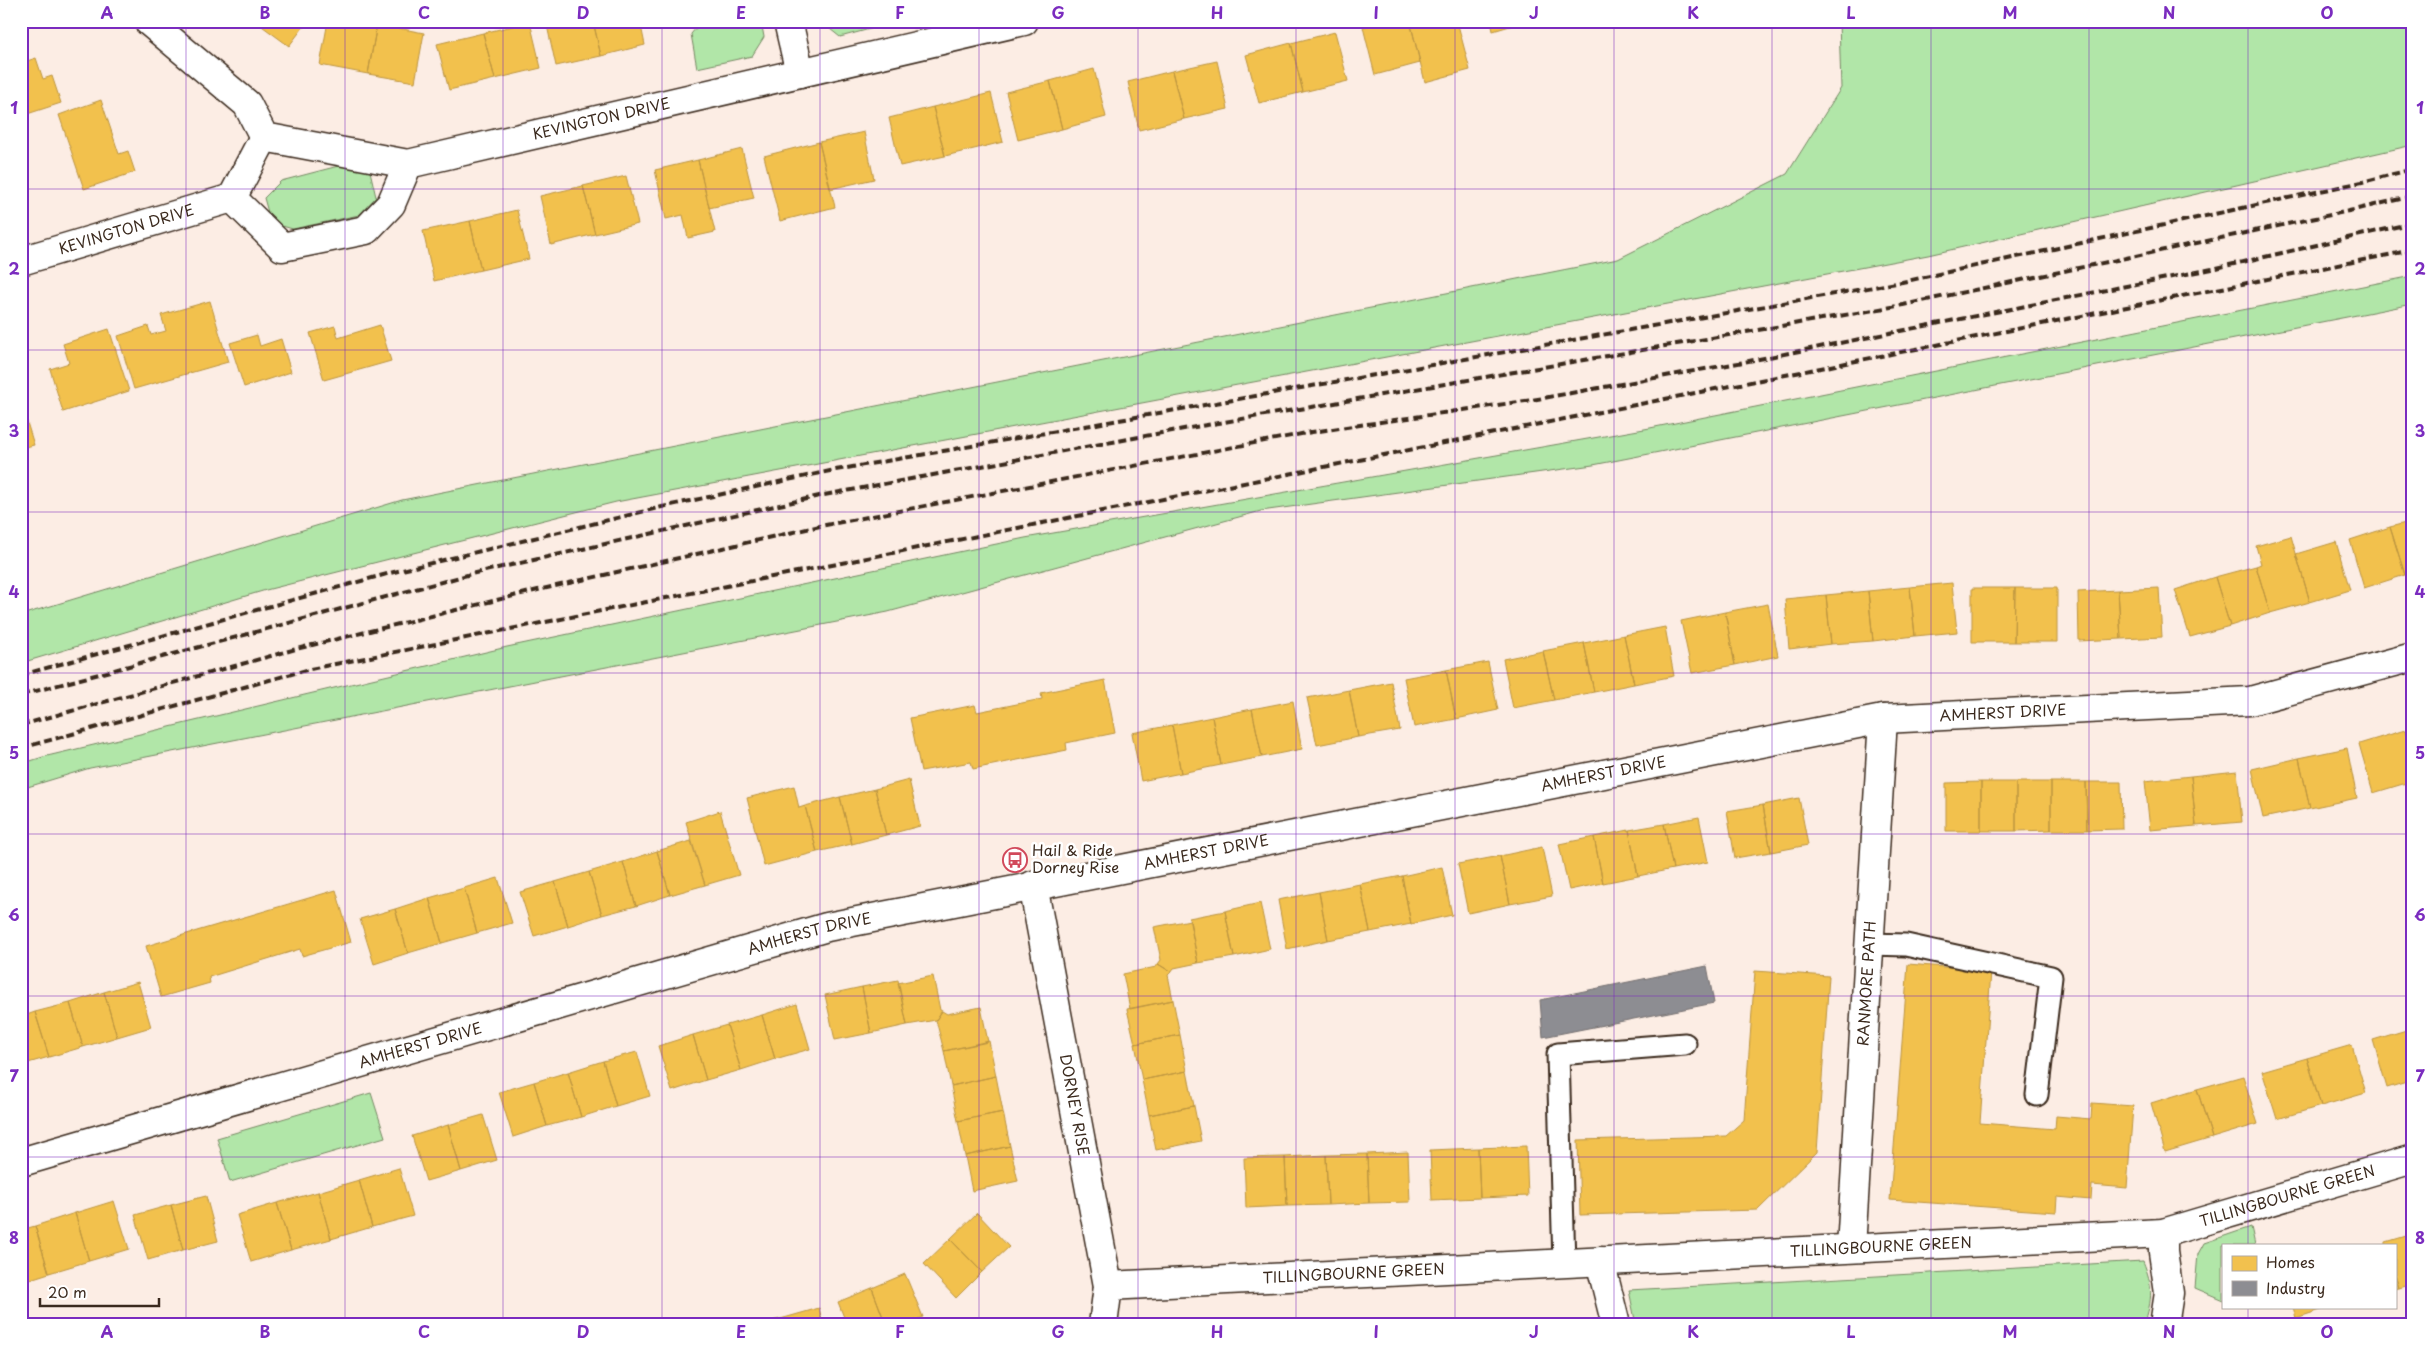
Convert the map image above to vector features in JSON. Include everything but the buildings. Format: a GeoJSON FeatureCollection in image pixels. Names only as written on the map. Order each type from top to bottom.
{"type":"FeatureCollection","features":[{"type":"Feature","properties":{"kind":"street"},"geometry":{"type":"LineString","coordinates":[[148,21],[246,104],[264,137]]}},
{"type":"Feature","properties":{"kind":"street"},"geometry":{"type":"LineString","coordinates":[[788,21],[800,73]]}},
{"type":"Feature","properties":{"kind":"street","name":"KEVINGTON DRIVE"},"geometry":{"type":"LineString","coordinates":[[408,164],[1024,21]]}},
{"type":"Feature","properties":{"kind":"street"},"geometry":{"type":"LineString","coordinates":[[264,137],[408,164],[391,204],[366,230],[282,247],[232,198],[264,137]]}},
{"type":"Feature","properties":{"kind":"street","name":"KEVINGTON DRIVE"},"geometry":{"type":"LineString","coordinates":[[21,261],[232,198]]}},
{"type":"Feature","properties":{"kind":"street","name":"AMHERST DRIVE"},"geometry":{"type":"LineString","coordinates":[[21,1162],[827,927],[1883,719],[2250,701],[2413,657]]}},
{"type":"Feature","properties":{"kind":"street","name":"RANMORE PATH"},"geometry":{"type":"LineString","coordinates":[[1851,1248],[1883,719]]}},
{"type":"Feature","properties":{"kind":"street","name":"DORNEY RISE"},"geometry":{"type":"LineString","coordinates":[[1033,885],[1108,1286],[1103,1325]]}},
{"type":"Feature","properties":{"kind":"street","name":"TILLINGBOURNE GREEN"},"geometry":{"type":"LineString","coordinates":[[1108,1286],[2162,1233],[2413,1160]]}},
{"type":"Feature","properties":{"kind":"street"},"geometry":{"type":"LineString","coordinates":[[2162,1233],[2169,1293],[2164,1325]]}},
{"type":"Feature","properties":{"kind":"street"},"geometry":{"type":"LineString","coordinates":[[1600,1262],[1616,1325]]}},
{"type":"Feature","properties":{"kind":"lane"},"geometry":{"type":"LineString","coordinates":[[1870,944],[1906,945],[2051,977],[2038,1095]]}},
{"type":"Feature","properties":{"kind":"lane"},"geometry":{"type":"LineString","coordinates":[[1564,1264],[1558,1054],[1685,1044]]}},
{"type":"Feature","properties":{"kind":"green space"},"geometry":{"type":"Polygon","coordinates":[[[702,21],[761,21],[764,37],[752,56],[697,68],[691,34],[702,21]]]}},
{"type":"Feature","properties":{"kind":"green space"},"geometry":{"type":"Polygon","coordinates":[[[820,21],[900,21],[840,37],[820,21]]]}},
{"type":"Feature","properties":{"kind":"green space"},"geometry":{"type":"Polygon","coordinates":[[[1839,21],[2413,21],[2413,145],[1928,255],[616,502],[266,590],[21,663],[21,615],[402,500],[1618,259],[1787,174],[1841,88],[1839,21]]]}},
{"type":"Feature","properties":{"kind":"green space"},"geometry":{"type":"Polygon","coordinates":[[[346,164],[370,171],[376,197],[359,215],[293,229],[271,223],[264,198],[281,181],[346,164]]]}},
{"type":"Feature","properties":{"kind":"green space"},"geometry":{"type":"Polygon","coordinates":[[[2413,276],[2413,304],[1593,465],[1261,511],[888,612],[90,768],[21,789],[21,764],[43,757],[507,647],[1025,538],[1650,428],[2413,276]]]}},
{"type":"Feature","properties":{"kind":"green space"},"geometry":{"type":"Polygon","coordinates":[[[371,1093],[385,1137],[230,1182],[217,1138],[371,1093]]]}},
{"type":"Feature","properties":{"kind":"green space"},"geometry":{"type":"Polygon","coordinates":[[[2251,1227],[2255,1244],[2222,1244],[2222,1300],[2195,1288],[2198,1254],[2204,1243],[2251,1227]]]}},
{"type":"Feature","properties":{"kind":"green space"},"geometry":{"type":"Polygon","coordinates":[[[2143,1261],[2149,1278],[2151,1292],[2144,1325],[1636,1325],[1629,1290],[2143,1261]]]}},
{"type":"Feature","properties":{"kind":"railway"},"geometry":{"type":"LineString","coordinates":[[21,675],[394,572],[662,507],[830,471],[1902,282],[2362,182],[2413,169]]}},
{"type":"Feature","properties":{"kind":"railway"},"geometry":{"type":"LineString","coordinates":[[21,695],[471,574],[824,495],[1172,431],[1903,305],[2413,196]]}},
{"type":"Feature","properties":{"kind":"railway"},"geometry":{"type":"LineString","coordinates":[[21,725],[296,649],[538,590],[820,526],[1312,432],[1532,400],[1744,362],[2212,269],[2413,223]]}},
{"type":"Feature","properties":{"kind":"railway"},"geometry":{"type":"LineString","coordinates":[[21,748],[310,669],[2413,250]]}},
{"type":"Feature","properties":{"kind":"place","name":"Hail & Ride Dorney Rise"},"geometry":{"type":"Point","coordinates":[1015,860]}}]}
